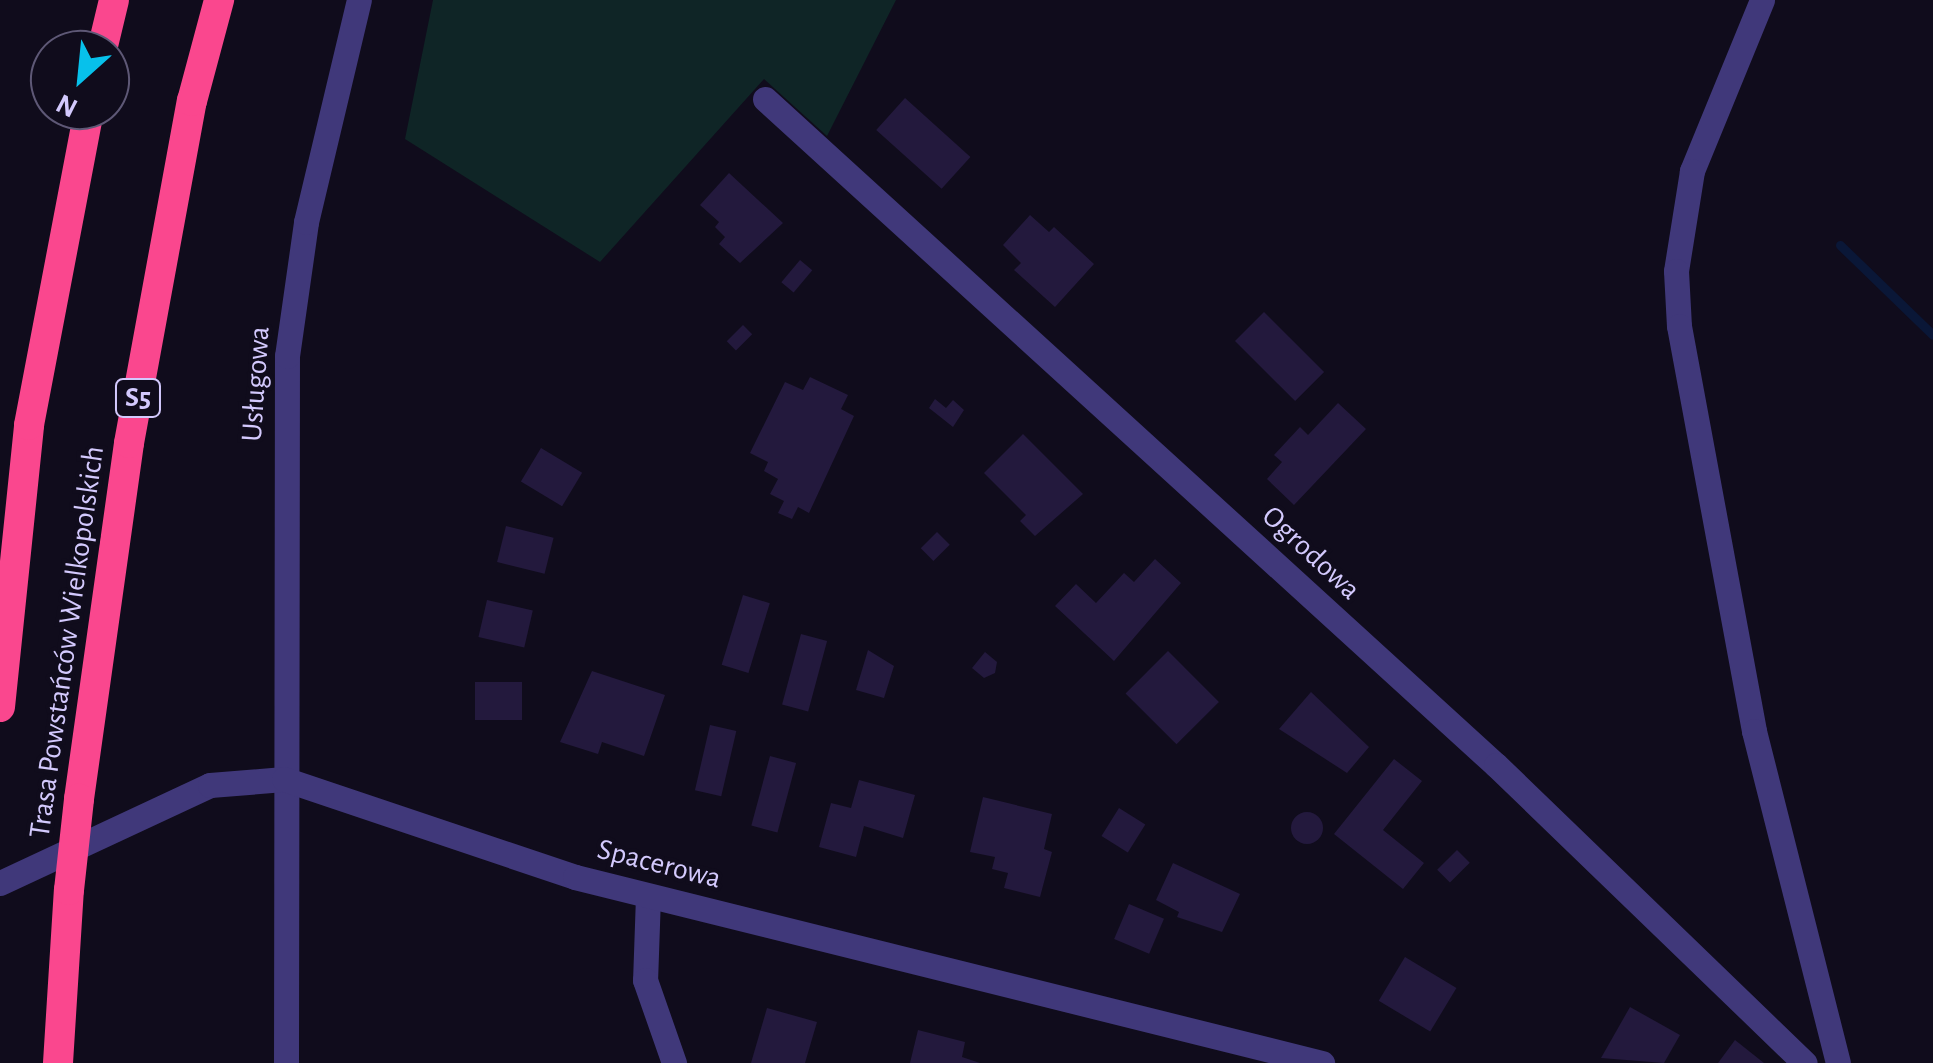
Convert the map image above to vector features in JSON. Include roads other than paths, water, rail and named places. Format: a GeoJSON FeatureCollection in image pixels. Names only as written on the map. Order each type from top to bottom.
{"type":"FeatureCollection","features":[{"type":"Feature","properties":{"kind":"highway"},"geometry":{"type":"LineString","coordinates":[[107,30],[114,0]]}},
{"type":"Feature","properties":{"kind":"highway","name":"Trasa Powstańców Wielkopolskich"},"geometry":{"type":"LineString","coordinates":[[58,1063],[79,799],[129,444],[192,101],[218,0]]}},
{"type":"Feature","properties":{"kind":"highway","name":"Trasa Powstańców Wielkopolskich"},"geometry":{"type":"LineString","coordinates":[[0,707],[29,425],[84,130]]}},
{"type":"Feature","properties":{"kind":"street","name":"Usługowa"},"geometry":{"type":"LineString","coordinates":[[286,1063],[287,356],[306,222],[359,0]]}},
{"type":"Feature","properties":{"kind":"street"},"geometry":{"type":"LineString","coordinates":[[1762,0],[1692,171],[1676,271],[1679,326],[1754,731],[1838,1063]]}},
{"type":"Feature","properties":{"kind":"street","name":"Ogrodowa"},"geometry":{"type":"LineString","coordinates":[[765,100],[1496,765],[1805,1063]]}},
{"type":"Feature","properties":{"kind":"street","name":"Spacerowa"},"geometry":{"type":"LineString","coordinates":[[0,882],[210,785],[284,779],[648,896],[1322,1063]]}},
{"type":"Feature","properties":{"kind":"street"},"geometry":{"type":"LineString","coordinates":[[648,896],[646,980],[674,1063]]}},
{"type":"Feature","properties":{"kind":"waterway"},"geometry":{"type":"LineString","coordinates":[[1840,245],[1933,335]]}}]}
